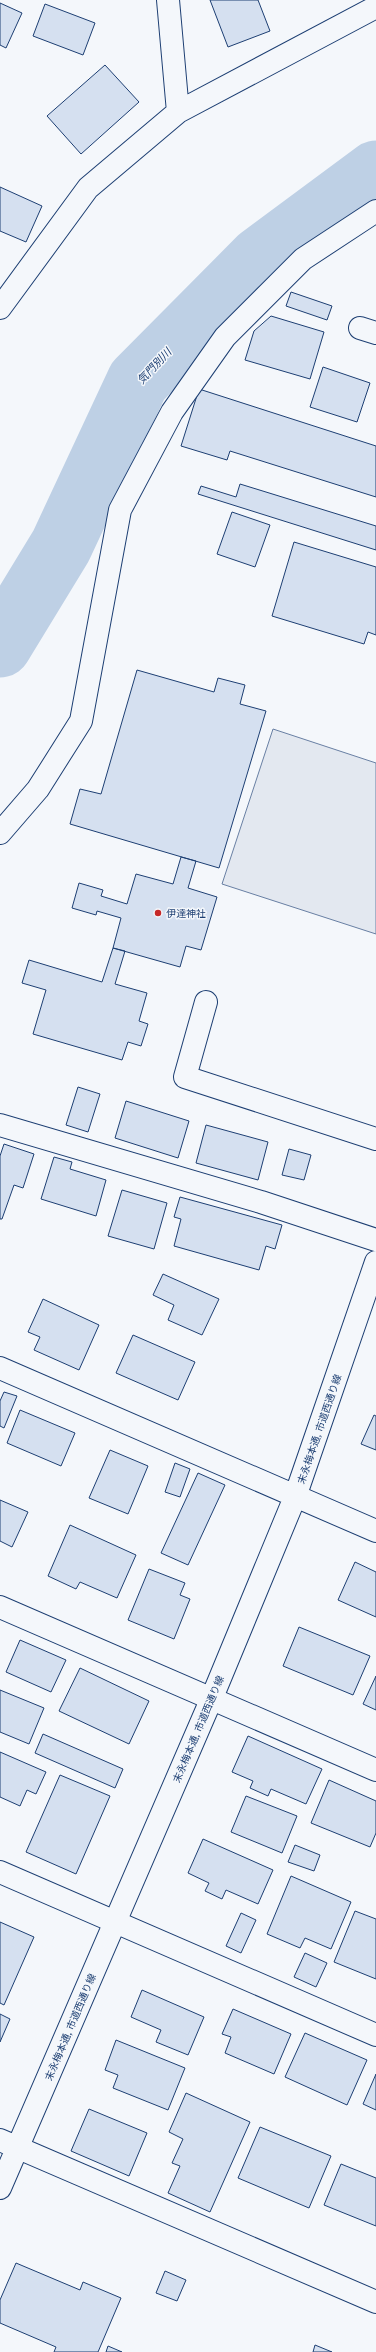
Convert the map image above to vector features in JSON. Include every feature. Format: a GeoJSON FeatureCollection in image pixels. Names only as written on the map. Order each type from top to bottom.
{"type":"FeatureCollection","features":[{"type":"Feature","properties":{"kind":"street"},"geometry":{"type":"LineString","coordinates":[[168,0],[178,112]]}},
{"type":"Feature","properties":{"kind":"street"},"geometry":{"type":"LineString","coordinates":[[0,308],[88,188],[178,112],[376,7]]}},
{"type":"Feature","properties":{"kind":"street"},"geometry":{"type":"LineString","coordinates":[[0,833],[38,789],[81,720],[120,510],[172,412],[225,337],[297,265],[376,211]]}},
{"type":"Feature","properties":{"kind":"street"},"geometry":{"type":"LineString","coordinates":[[206,1002],[185,1077],[376,1139]]}},
{"type":"Feature","properties":{"kind":"street"},"geometry":{"type":"LineString","coordinates":[[0,1125],[261,1202],[376,1240]]}},
{"type":"Feature","properties":{"kind":"street","name":"末永梅本通, 市道西通り線"},"geometry":{"type":"LineString","coordinates":[[0,2188],[9,2144],[115,1923],[211,1700],[295,1497],[372,1286],[376,1262]]}},
{"type":"Feature","properties":{"kind":"street"},"geometry":{"type":"LineString","coordinates":[[0,1368],[376,1531]]}},
{"type":"Feature","properties":{"kind":"street"},"geometry":{"type":"LineString","coordinates":[[0,1608],[376,1770]]}},
{"type":"Feature","properties":{"kind":"street"},"geometry":{"type":"LineString","coordinates":[[0,1872],[376,2035]]}},
{"type":"Feature","properties":{"kind":"street"},"geometry":{"type":"LineString","coordinates":[[9,2144],[376,2302]]}},
{"type":"Feature","properties":{"kind":"shaded area"},"geometry":{"type":"Polygon","coordinates":[[[273,729],[376,763],[376,934],[222,884],[273,729]]]}},
{"type":"Feature","properties":{"kind":"building"},"geometry":{"type":"Polygon","coordinates":[[[210,0],[258,0],[270,31],[228,47],[210,0]]]}},
{"type":"Feature","properties":{"kind":"building"},"geometry":{"type":"Polygon","coordinates":[[[0,3],[22,13],[6,48],[0,45],[0,3]]]}},
{"type":"Feature","properties":{"kind":"building"},"geometry":{"type":"Polygon","coordinates":[[[45,4],[95,23],[83,55],[33,36],[45,4]]]}},
{"type":"Feature","properties":{"kind":"building"},"geometry":{"type":"Polygon","coordinates":[[[105,65],[139,102],[81,154],[47,116],[105,65]]]}},
{"type":"Feature","properties":{"kind":"building"},"geometry":{"type":"Polygon","coordinates":[[[0,187],[42,206],[26,242],[0,231],[0,187]]]}},
{"type":"Feature","properties":{"kind":"building"},"geometry":{"type":"Polygon","coordinates":[[[291,292],[332,306],[327,320],[286,306],[291,292]]]}},
{"type":"Feature","properties":{"kind":"building"},"geometry":{"type":"Polygon","coordinates":[[[271,316],[324,332],[310,379],[245,360],[254,331],[271,316]]]}},
{"type":"Feature","properties":{"kind":"building"},"geometry":{"type":"Polygon","coordinates":[[[323,367],[370,383],[357,422],[310,407],[323,367]]]}},
{"type":"Feature","properties":{"kind":"building"},"geometry":{"type":"Polygon","coordinates":[[[199,389],[376,446],[376,497],[230,451],[227,460],[181,446],[199,389]]]}},
{"type":"Feature","properties":{"kind":"building"},"geometry":{"type":"Polygon","coordinates":[[[240,484],[376,526],[376,550],[198,494],[201,486],[236,497],[240,484]]]}},
{"type":"Feature","properties":{"kind":"building"},"geometry":{"type":"Polygon","coordinates":[[[232,512],[270,525],[255,567],[217,554],[232,512]]]}},
{"type":"Feature","properties":{"kind":"building"},"geometry":{"type":"Polygon","coordinates":[[[294,542],[376,567],[376,635],[368,632],[364,644],[272,616],[294,542]]]}},
{"type":"Feature","properties":{"kind":"building"},"geometry":{"type":"Polygon","coordinates":[[[137,670],[214,692],[218,678],[245,685],[240,704],[266,711],[219,868],[70,824],[80,789],[101,794],[137,670]]]}},
{"type":"Feature","properties":{"kind":"building","name":"伊達神社"},"geometry":{"type":"Polygon","coordinates":[[[181,857],[196,861],[188,888],[217,897],[201,950],[186,946],[180,967],[113,948],[121,918],[97,911],[96,915],[72,908],[79,883],[103,890],[101,896],[127,904],[136,874],[173,884],[181,857]]]}},
{"type":"Feature","properties":{"kind":"building"},"geometry":{"type":"Polygon","coordinates":[[[113,948],[125,951],[115,984],[147,993],[139,1021],[148,1024],[141,1046],[128,1042],[122,1060],[33,1034],[46,990],[22,983],[29,960],[102,982],[113,948]]]}},
{"type":"Feature","properties":{"kind":"building"},"geometry":{"type":"Polygon","coordinates":[[[78,1087],[100,1094],[88,1132],[66,1125],[78,1087]]]}},
{"type":"Feature","properties":{"kind":"building"},"geometry":{"type":"Polygon","coordinates":[[[126,1101],[189,1121],[178,1158],[115,1138],[126,1101]]]}},
{"type":"Feature","properties":{"kind":"building"},"geometry":{"type":"Polygon","coordinates":[[[206,1125],[268,1142],[258,1180],[196,1163],[206,1125]]]}},
{"type":"Feature","properties":{"kind":"building"},"geometry":{"type":"Polygon","coordinates":[[[4,1144],[34,1154],[23,1188],[14,1185],[2,1219],[0,1219],[0,1156],[4,1144]]]}},
{"type":"Feature","properties":{"kind":"building"},"geometry":{"type":"Polygon","coordinates":[[[289,1149],[311,1155],[304,1180],[282,1175],[289,1149]]]}},
{"type":"Feature","properties":{"kind":"building"},"geometry":{"type":"Polygon","coordinates":[[[54,1157],[72,1162],[70,1169],[106,1180],[96,1216],[41,1199],[54,1157]]]}},
{"type":"Feature","properties":{"kind":"building"},"geometry":{"type":"Polygon","coordinates":[[[122,1190],[167,1203],[154,1249],[108,1236],[122,1190]]]}},
{"type":"Feature","properties":{"kind":"building"},"geometry":{"type":"Polygon","coordinates":[[[180,1197],[282,1225],[275,1249],[266,1246],[259,1270],[174,1246],[181,1219],[174,1217],[180,1197]]]}},
{"type":"Feature","properties":{"kind":"building"},"geometry":{"type":"Polygon","coordinates":[[[163,1274],[219,1299],[202,1335],[168,1320],[174,1305],[153,1295],[163,1274]]]}},
{"type":"Feature","properties":{"kind":"building"},"geometry":{"type":"Polygon","coordinates":[[[43,1299],[99,1325],[79,1370],[34,1350],[40,1337],[28,1332],[43,1299]]]}},
{"type":"Feature","properties":{"kind":"building"},"geometry":{"type":"Polygon","coordinates":[[[133,1335],[195,1362],[178,1400],[116,1373],[133,1335]]]}},
{"type":"Feature","properties":{"kind":"building"},"geometry":{"type":"Polygon","coordinates":[[[4,1392],[17,1396],[4,1428],[0,1426],[0,1401],[4,1392]]]}},
{"type":"Feature","properties":{"kind":"building"},"geometry":{"type":"Polygon","coordinates":[[[20,1410],[75,1433],[61,1466],[7,1443],[20,1410]]]}},
{"type":"Feature","properties":{"kind":"building"},"geometry":{"type":"Polygon","coordinates":[[[374,1415],[376,1416],[376,1450],[361,1444],[374,1415]]]}},
{"type":"Feature","properties":{"kind":"building"},"geometry":{"type":"Polygon","coordinates":[[[110,1450],[148,1466],[128,1514],[89,1498],[110,1450]]]}},
{"type":"Feature","properties":{"kind":"building"},"geometry":{"type":"Polygon","coordinates":[[[175,1463],[190,1469],[180,1497],[165,1492],[175,1463]]]}},
{"type":"Feature","properties":{"kind":"building"},"geometry":{"type":"Polygon","coordinates":[[[198,1473],[225,1485],[188,1565],[161,1553],[198,1473]]]}},
{"type":"Feature","properties":{"kind":"building"},"geometry":{"type":"Polygon","coordinates":[[[0,1500],[28,1512],[12,1547],[0,1541],[0,1500]]]}},
{"type":"Feature","properties":{"kind":"building"},"geometry":{"type":"Polygon","coordinates":[[[70,1525],[136,1555],[117,1598],[80,1582],[76,1589],[48,1576],[70,1525]]]}},
{"type":"Feature","properties":{"kind":"building"},"geometry":{"type":"Polygon","coordinates":[[[355,1562],[376,1572],[376,1617],[338,1600],[355,1562]]]}},
{"type":"Feature","properties":{"kind":"building"},"geometry":{"type":"Polygon","coordinates":[[[149,1569],[185,1583],[180,1595],[190,1599],[174,1639],[128,1620],[149,1569]]]}},
{"type":"Feature","properties":{"kind":"building"},"geometry":{"type":"Polygon","coordinates":[[[299,1627],[370,1656],[353,1695],[283,1666],[299,1627]]]}},
{"type":"Feature","properties":{"kind":"building"},"geometry":{"type":"Polygon","coordinates":[[[20,1640],[66,1660],[51,1692],[6,1672],[20,1640]]]}},
{"type":"Feature","properties":{"kind":"building"},"geometry":{"type":"Polygon","coordinates":[[[80,1668],[149,1701],[129,1744],[59,1711],[80,1668]]]}},
{"type":"Feature","properties":{"kind":"building"},"geometry":{"type":"Polygon","coordinates":[[[376,1676],[376,1710],[363,1704],[376,1676]]]}},
{"type":"Feature","properties":{"kind":"building"},"geometry":{"type":"Polygon","coordinates":[[[0,1690],[44,1708],[29,1744],[0,1732],[0,1690]]]}},
{"type":"Feature","properties":{"kind":"building"},"geometry":{"type":"Polygon","coordinates":[[[43,1734],[123,1769],[115,1788],[35,1753],[43,1734]]]}},
{"type":"Feature","properties":{"kind":"building"},"geometry":{"type":"Polygon","coordinates":[[[248,1736],[322,1769],[306,1804],[271,1789],[268,1796],[250,1788],[253,1781],[232,1772],[248,1736]]]}},
{"type":"Feature","properties":{"kind":"building"},"geometry":{"type":"Polygon","coordinates":[[[0,1752],[46,1772],[36,1794],[27,1790],[20,1806],[0,1797],[0,1752]]]}},
{"type":"Feature","properties":{"kind":"building"},"geometry":{"type":"Polygon","coordinates":[[[60,1775],[110,1796],[76,1874],[26,1852],[60,1775]]]}},
{"type":"Feature","properties":{"kind":"building"},"geometry":{"type":"Polygon","coordinates":[[[329,1780],[376,1801],[376,1833],[370,1847],[311,1823],[329,1780]]]}},
{"type":"Feature","properties":{"kind":"building"},"geometry":{"type":"Polygon","coordinates":[[[246,1796],[297,1816],[282,1853],[231,1832],[246,1796]]]}},
{"type":"Feature","properties":{"kind":"building"},"geometry":{"type":"Polygon","coordinates":[[[203,1839],[273,1870],[258,1904],[226,1890],[222,1899],[205,1891],[209,1883],[188,1873],[203,1839]]]}},
{"type":"Feature","properties":{"kind":"building"},"geometry":{"type":"Polygon","coordinates":[[[295,1845],[320,1855],[314,1871],[288,1862],[295,1845]]]}},
{"type":"Feature","properties":{"kind":"building"},"geometry":{"type":"Polygon","coordinates":[[[291,1876],[351,1902],[331,1949],[305,1938],[300,1948],[267,1934],[291,1876]]]}},
{"type":"Feature","properties":{"kind":"building"},"geometry":{"type":"Polygon","coordinates":[[[355,1911],[376,1919],[376,1979],[334,1962],[355,1911]]]}},
{"type":"Feature","properties":{"kind":"building"},"geometry":{"type":"Polygon","coordinates":[[[241,1913],[256,1920],[241,1953],[226,1946],[241,1913]]]}},
{"type":"Feature","properties":{"kind":"building"},"geometry":{"type":"Polygon","coordinates":[[[0,1922],[34,1937],[4,2005],[0,2003],[0,1922]]]}},
{"type":"Feature","properties":{"kind":"building"},"geometry":{"type":"Polygon","coordinates":[[[305,1953],[327,1963],[316,1987],[294,1977],[305,1953]]]}},
{"type":"Feature","properties":{"kind":"building"},"geometry":{"type":"Polygon","coordinates":[[[142,1990],[204,2017],[188,2055],[156,2042],[161,2030],[131,2017],[142,1990]]]}},
{"type":"Feature","properties":{"kind":"building"},"geometry":{"type":"Polygon","coordinates":[[[233,2009],[291,2034],[274,2074],[225,2053],[231,2037],[222,2034],[233,2009]]]}},
{"type":"Feature","properties":{"kind":"building"},"geometry":{"type":"Polygon","coordinates":[[[0,2014],[10,2019],[0,2042],[0,2014]]]}},
{"type":"Feature","properties":{"kind":"building"},"geometry":{"type":"Polygon","coordinates":[[[305,2033],[367,2060],[347,2105],[285,2077],[305,2033]]]}},
{"type":"Feature","properties":{"kind":"building"},"geometry":{"type":"Polygon","coordinates":[[[116,2040],[185,2068],[168,2110],[113,2088],[118,2075],[105,2070],[116,2040]]]}},
{"type":"Feature","properties":{"kind":"building"},"geometry":{"type":"Polygon","coordinates":[[[376,2074],[376,2110],[363,2104],[376,2074]]]}},
{"type":"Feature","properties":{"kind":"building"},"geometry":{"type":"Polygon","coordinates":[[[186,2093],[250,2122],[210,2212],[168,2193],[180,2166],[172,2163],[183,2139],[169,2132],[186,2093]]]}},
{"type":"Feature","properties":{"kind":"building"},"geometry":{"type":"Polygon","coordinates":[[[89,2109],[147,2133],[129,2176],[71,2151],[89,2109]]]}},
{"type":"Feature","properties":{"kind":"building"},"geometry":{"type":"Polygon","coordinates":[[[260,2127],[331,2156],[309,2208],[238,2178],[260,2127]]]}},
{"type":"Feature","properties":{"kind":"building"},"geometry":{"type":"Polygon","coordinates":[[[341,2164],[376,2178],[376,2226],[324,2205],[341,2164]]]}},
{"type":"Feature","properties":{"kind":"building"},"geometry":{"type":"Polygon","coordinates":[[[16,2263],[80,2290],[83,2282],[121,2298],[98,2352],[54,2352],[56,2347],[0,2323],[0,2300],[16,2263]]]}},
{"type":"Feature","properties":{"kind":"building"},"geometry":{"type":"Polygon","coordinates":[[[165,2271],[186,2280],[177,2301],[156,2293],[165,2271]]]}},
{"type":"Feature","properties":{"kind":"building"},"geometry":{"type":"Polygon","coordinates":[[[315,2345],[332,2352],[313,2352],[315,2345]]]}},
{"type":"Feature","properties":{"kind":"building"},"geometry":{"type":"Polygon","coordinates":[[[108,2346],[122,2352],[106,2352],[108,2346]]]}},
{"type":"Feature","properties":{"kind":"waterway","name":"気門別川"},"geometry":{"type":"LineString","coordinates":[[0,646],[61,546],[138,381],[260,258],[376,172]]}},
{"type":"Feature","properties":{"kind":"place","name":"伊達神社"},"geometry":{"type":"Point","coordinates":[158,913]}}]}
